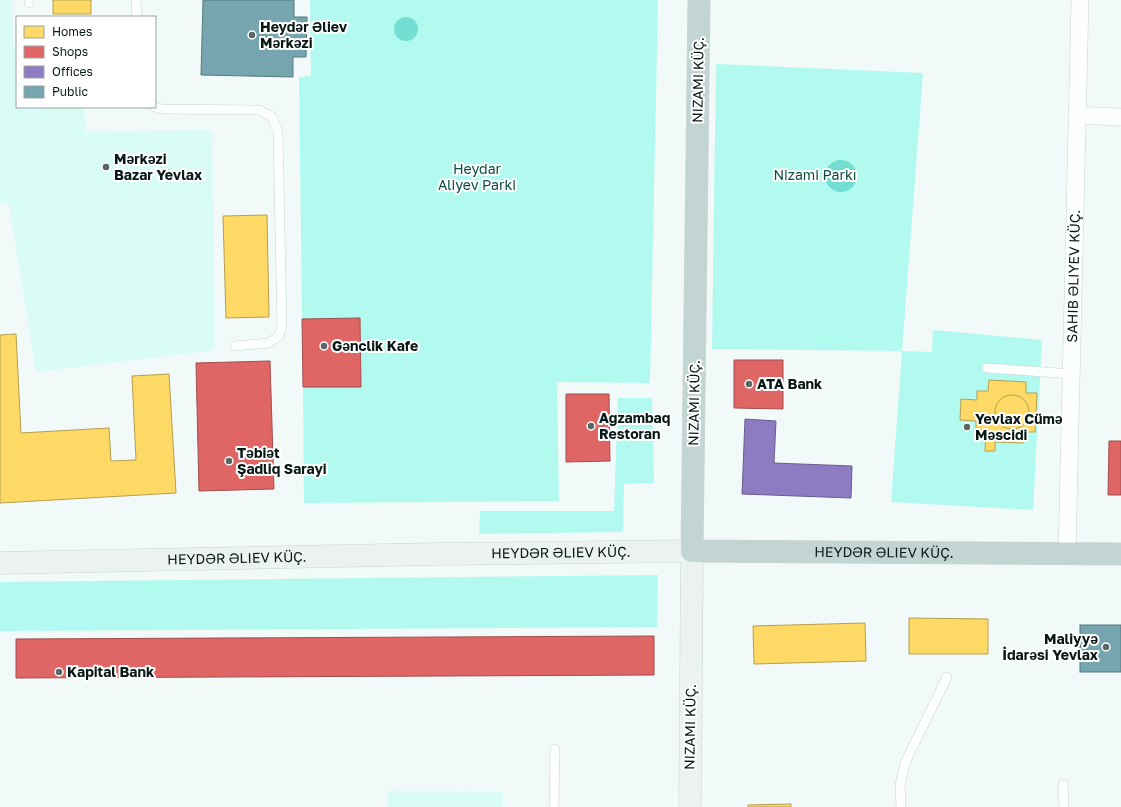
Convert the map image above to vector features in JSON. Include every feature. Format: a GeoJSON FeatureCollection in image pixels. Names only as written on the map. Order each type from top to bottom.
{"type":"FeatureCollection","features":[{"type":"Feature","properties":{"kind":"highway","name":"NIZAMI KÜÇ."},"geometry":{"type":"LineString","coordinates":[[692,551],[699,0]]}},
{"type":"Feature","properties":{"kind":"highway","name":"HEYDƏR ƏLIEV KÜÇ."},"geometry":{"type":"LineString","coordinates":[[692,551],[1121,554]]}},
{"type":"Feature","properties":{"kind":"street","name":"SAHIB ƏLIYEV KÜÇ."},"geometry":{"type":"LineString","coordinates":[[1067,553],[1080,0]]}},
{"type":"Feature","properties":{"kind":"street"},"geometry":{"type":"LineString","coordinates":[[1077,115],[1121,116]]}},
{"type":"Feature","properties":{"kind":"street","name":"HEYDƏR ƏLIEV KÜÇ."},"geometry":{"type":"LineString","coordinates":[[0,563],[436,554],[692,551]]}},
{"type":"Feature","properties":{"kind":"street","name":"NIZAMI KÜÇ."},"geometry":{"type":"LineString","coordinates":[[690,807],[692,551]]}},
{"type":"Feature","properties":{"kind":"lane"},"geometry":{"type":"LineString","coordinates":[[136,0],[137,16]]}},
{"type":"Feature","properties":{"kind":"lane"},"geometry":{"type":"LineString","coordinates":[[156,107],[162,109],[259,110],[272,117],[278,132],[282,328],[278,337],[268,343],[235,346]]}},
{"type":"Feature","properties":{"kind":"lane"},"geometry":{"type":"LineString","coordinates":[[987,368],[1072,374]]}},
{"type":"Feature","properties":{"kind":"lane"},"geometry":{"type":"LineString","coordinates":[[901,807],[900,785],[905,763],[947,677]]}},
{"type":"Feature","properties":{"kind":"lane"},"geometry":{"type":"LineString","coordinates":[[554,807],[555,749]]}},
{"type":"Feature","properties":{"kind":"lane"},"geometry":{"type":"LineString","coordinates":[[1063,784],[1064,807]]}},
{"type":"Feature","properties":{"kind":"shaded area","name":"Mərkəzi Bazar Yevlax"},"geometry":{"type":"Polygon","coordinates":[[[0,0],[12,0],[13,48],[16,48],[16,108],[84,108],[86,132],[212,130],[215,350],[36,372],[9,203],[0,203],[0,0]]]}},
{"type":"Feature","properties":{"kind":"shaded area"},"geometry":{"type":"Polygon","coordinates":[[[388,791],[503,792],[503,807],[388,807],[388,791]]]}},
{"type":"Feature","properties":{"kind":"green space","name":"Heydar Aliyev Parki"},"geometry":{"type":"Polygon","coordinates":[[[310,0],[658,0],[650,383],[557,382],[559,501],[304,503],[303,387],[361,387],[360,318],[302,319],[299,77],[311,76],[310,0]]]}},
{"type":"Feature","properties":{"kind":"green space","name":"Nizami Parkı"},"geometry":{"type":"Polygon","coordinates":[[[716,64],[923,73],[902,351],[712,349],[716,64]]]}},
{"type":"Feature","properties":{"kind":"green space","name":"Yevlax Cümə Məscidi"},"geometry":{"type":"Polygon","coordinates":[[[933,330],[1042,340],[1033,510],[891,502],[902,351],[932,352],[933,330]]]}},
{"type":"Feature","properties":{"kind":"green space"},"geometry":{"type":"Polygon","coordinates":[[[618,398],[652,398],[654,483],[624,484],[623,532],[479,534],[480,511],[614,511],[618,398]]]}},
{"type":"Feature","properties":{"kind":"green space"},"geometry":{"type":"Polygon","coordinates":[[[658,575],[657,627],[0,631],[0,582],[658,575]]]}},
{"type":"Feature","properties":{"kind":"water"},"geometry":{"type":"Polygon","coordinates":[[[406,17],[414,21],[418,29],[414,37],[406,41],[398,37],[394,29],[398,21],[406,17]]]}},
{"type":"Feature","properties":{"kind":"water"},"geometry":{"type":"Polygon","coordinates":[[[841,160],[850,163],[854,167],[857,176],[854,185],[850,189],[841,192],[832,189],[828,185],[825,176],[828,167],[832,163],[841,160]]]}},
{"type":"Feature","properties":{"kind":"building: Homes"},"geometry":{"type":"Polygon","coordinates":[[[53,0],[91,0],[91,14],[53,14],[53,0]]]}},
{"type":"Feature","properties":{"kind":"building: Homes"},"geometry":{"type":"Polygon","coordinates":[[[267,215],[269,317],[226,318],[223,216],[267,215]]]}},
{"type":"Feature","properties":{"kind":"building: Homes"},"geometry":{"type":"Polygon","coordinates":[[[16,334],[21,433],[109,428],[111,461],[136,460],[132,376],[169,374],[176,493],[0,503],[0,335],[16,334]]]}},
{"type":"Feature","properties":{"kind":"building: Homes"},"geometry":{"type":"Polygon","coordinates":[[[989,380],[1026,382],[1026,393],[1037,393],[1035,432],[1024,432],[1023,443],[995,442],[995,451],[985,451],[986,430],[976,430],[976,421],[960,420],[961,399],[977,400],[977,391],[988,391],[989,380]]]}},
{"type":"Feature","properties":{"kind":"building: Homes"},"geometry":{"type":"Polygon","coordinates":[[[1009,395],[1015,395],[1019,396],[1026,402],[1029,412],[1028,419],[1022,426],[1015,429],[1009,429],[1005,428],[998,422],[995,415],[995,409],[996,405],[1002,398],[1009,395]]]}},
{"type":"Feature","properties":{"kind":"building: Homes"},"geometry":{"type":"Polygon","coordinates":[[[909,618],[988,619],[988,654],[909,654],[909,618]]]}},
{"type":"Feature","properties":{"kind":"building: Homes"},"geometry":{"type":"Polygon","coordinates":[[[865,623],[866,661],[754,664],[753,626],[865,623]]]}},
{"type":"Feature","properties":{"kind":"building: Homes"},"geometry":{"type":"Polygon","coordinates":[[[791,804],[791,807],[748,807],[748,805],[791,804]]]}},
{"type":"Feature","properties":{"kind":"building: Shops"},"geometry":{"type":"Polygon","coordinates":[[[360,318],[361,387],[303,387],[302,319],[360,318]]]}},
{"type":"Feature","properties":{"kind":"building: Shops"},"geometry":{"type":"Polygon","coordinates":[[[734,360],[783,360],[783,409],[734,408],[734,360]]]}},
{"type":"Feature","properties":{"kind":"building: Shops"},"geometry":{"type":"Polygon","coordinates":[[[270,361],[274,489],[199,491],[196,363],[270,361]]]}},
{"type":"Feature","properties":{"kind":"building: Shops"},"geometry":{"type":"Polygon","coordinates":[[[566,394],[609,394],[610,461],[566,462],[566,394]]]}},
{"type":"Feature","properties":{"kind":"building: Shops"},"geometry":{"type":"Polygon","coordinates":[[[1109,441],[1121,441],[1121,495],[1108,495],[1109,441]]]}},
{"type":"Feature","properties":{"kind":"building: Shops"},"geometry":{"type":"Polygon","coordinates":[[[654,636],[654,675],[16,678],[16,639],[654,636]]]}},
{"type":"Feature","properties":{"kind":"building: Offices"},"geometry":{"type":"Polygon","coordinates":[[[745,419],[776,421],[774,463],[852,466],[851,498],[742,494],[745,419]]]}},
{"type":"Feature","properties":{"kind":"building: Public"},"geometry":{"type":"Polygon","coordinates":[[[203,0],[294,0],[294,17],[307,17],[306,57],[293,57],[293,77],[201,75],[203,0]]]}},
{"type":"Feature","properties":{"kind":"building: Public"},"geometry":{"type":"Polygon","coordinates":[[[1080,625],[1121,625],[1121,672],[1080,672],[1080,625]]]}},
{"type":"Feature","properties":{"kind":"place","name":"Heydər Əliev Mərkəzi"},"geometry":{"type":"Point","coordinates":[252,35]}},
{"type":"Feature","properties":{"kind":"place","name":"Mərkəzi Bazar Yevlax"},"geometry":{"type":"Point","coordinates":[106,167]}},
{"type":"Feature","properties":{"kind":"place","name":"Gənclik Kafe"},"geometry":{"type":"Point","coordinates":[324,346]}},
{"type":"Feature","properties":{"kind":"place","name":"ATA Bank"},"geometry":{"type":"Point","coordinates":[749,384]}},
{"type":"Feature","properties":{"kind":"place","name":"Ağzambaq Restoran"},"geometry":{"type":"Point","coordinates":[591,426]}},
{"type":"Feature","properties":{"kind":"place","name":"Yevlax Cümə Məscidi"},"geometry":{"type":"Point","coordinates":[967,427]}},
{"type":"Feature","properties":{"kind":"place","name":"Təbiət Şadliq Sarayi"},"geometry":{"type":"Point","coordinates":[229,461]}},
{"type":"Feature","properties":{"kind":"place","name":"Maliyyə İdarəsi Yevlax"},"geometry":{"type":"Point","coordinates":[1106,647]}},
{"type":"Feature","properties":{"kind":"place","name":"Kapital Bank"},"geometry":{"type":"Point","coordinates":[59,672]}}]}
